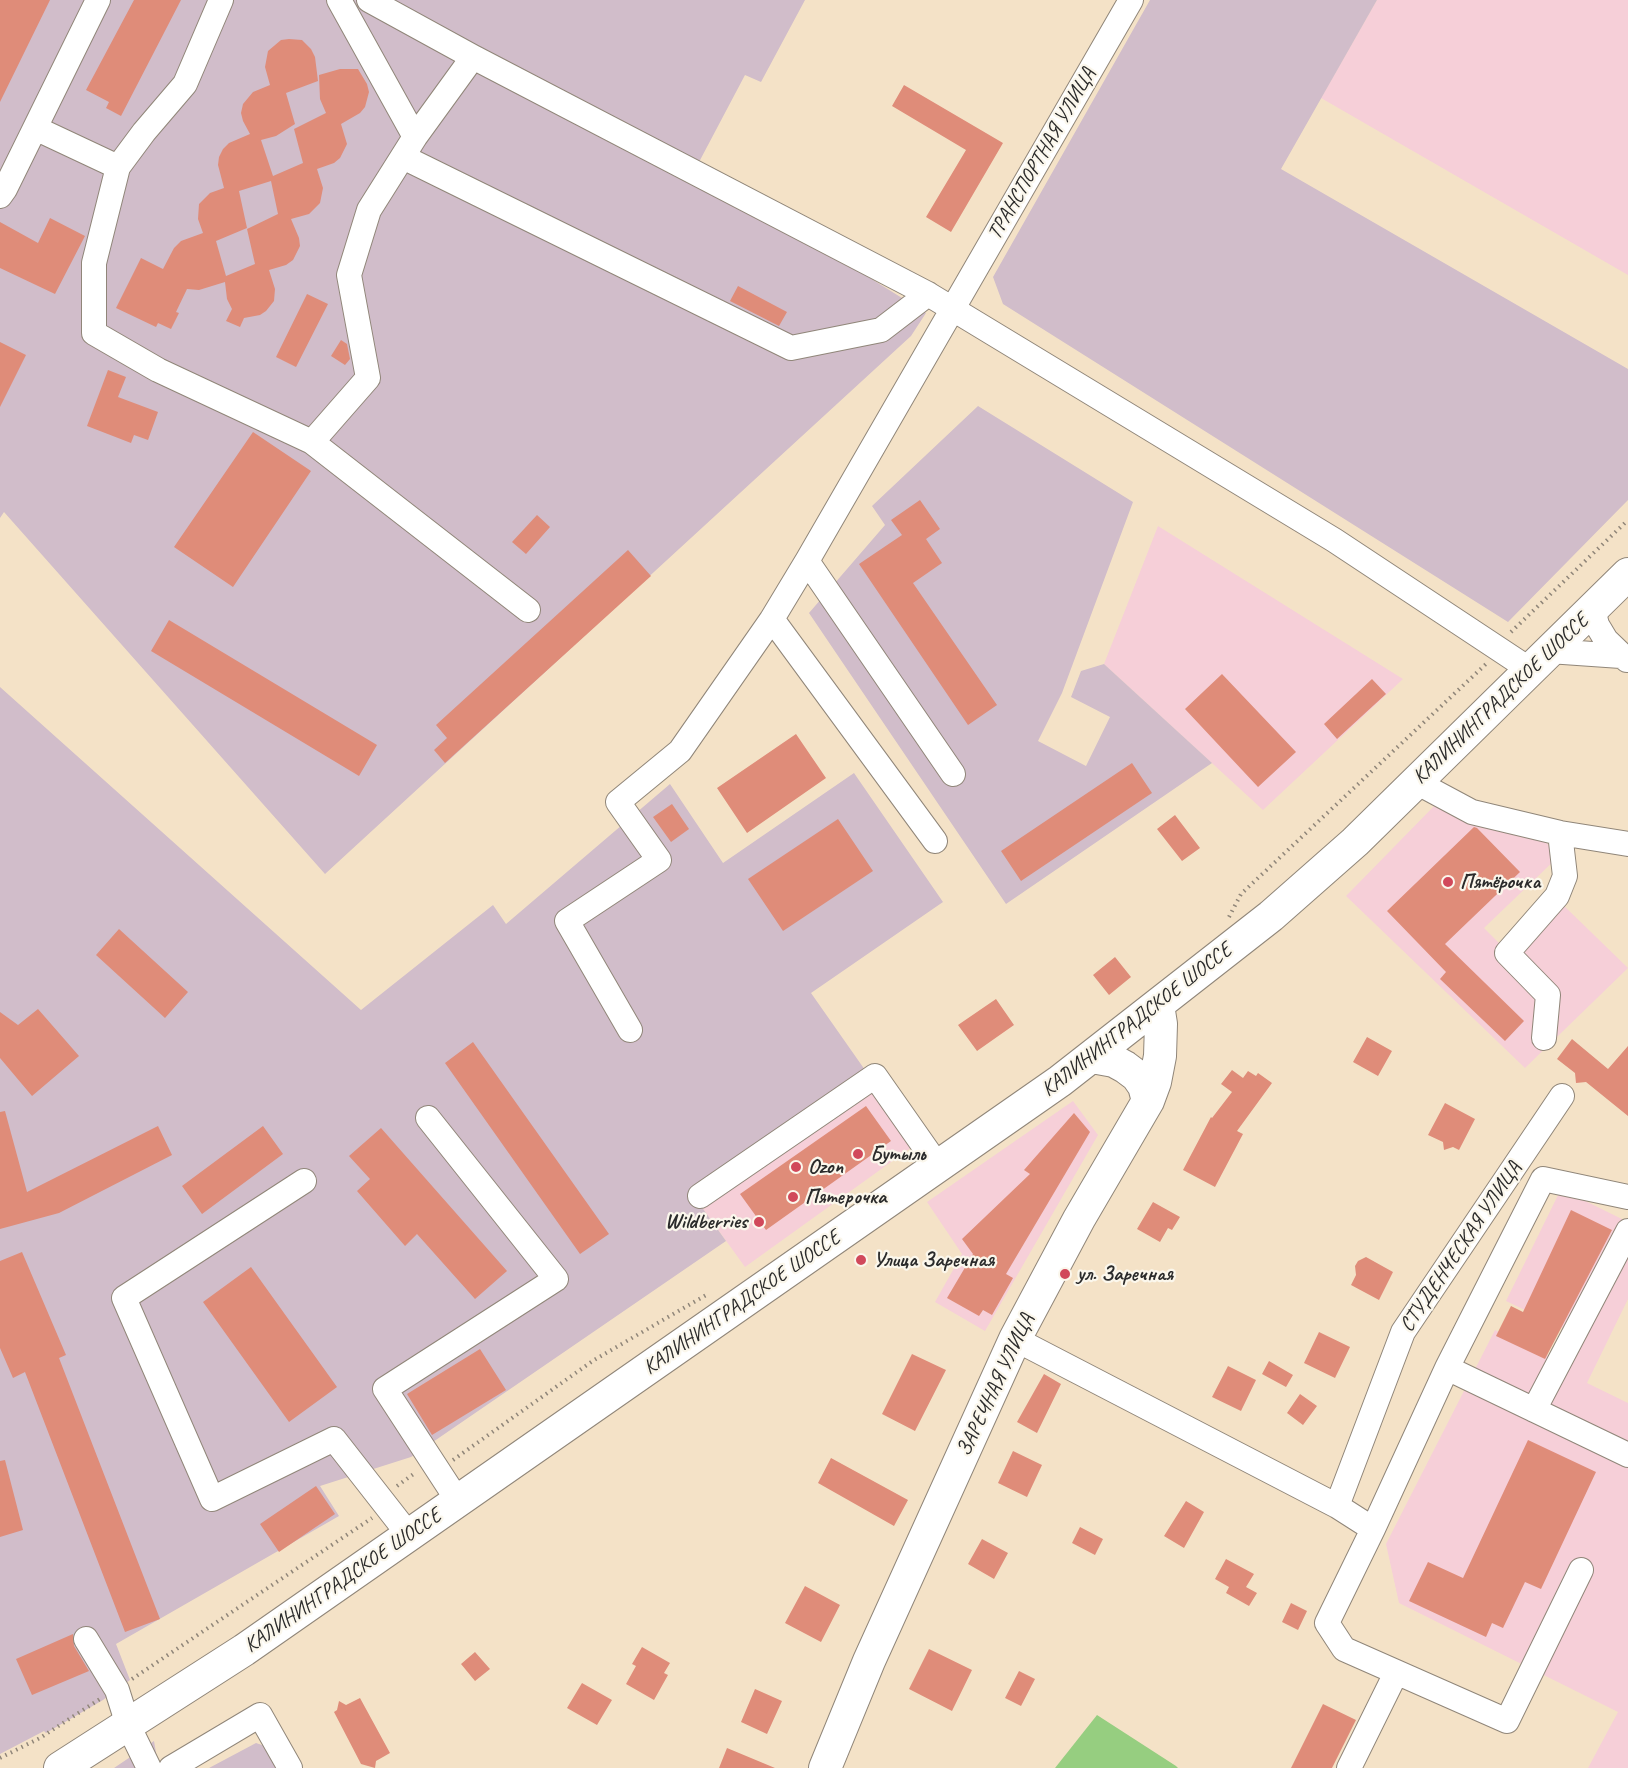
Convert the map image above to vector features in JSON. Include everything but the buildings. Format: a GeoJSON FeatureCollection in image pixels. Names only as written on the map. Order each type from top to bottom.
{"type":"FeatureCollection","features":[{"type":"Feature","properties":{"kind":"main road","name":"КАЛИНИНГРАДСКОЕ ШОССЕ"},"geometry":{"type":"LineString","coordinates":[[60,1768],[244,1650],[1051,1088],[1092,1057],[1271,916],[1355,842],[1628,574]]}},
{"type":"Feature","properties":{"kind":"main road","name":"ЗАРЕЧНАЯ УЛИЦА"},"geometry":{"type":"LineString","coordinates":[[825,1768],[869,1661],[1015,1340],[1079,1219],[1148,1101],[1155,1082],[1160,1056],[1161,1024],[1158,1005]]}},
{"type":"Feature","properties":{"kind":"main road"},"geometry":{"type":"LineString","coordinates":[[1092,1057],[1114,1061],[1137,1076],[1144,1086],[1148,1101]]}},
{"type":"Feature","properties":{"kind":"street"},"geometry":{"type":"LineString","coordinates":[[0,196],[98,0]]}},
{"type":"Feature","properties":{"kind":"street"},"geometry":{"type":"LineString","coordinates":[[221,0],[185,84],[117,167],[94,263],[93,333],[158,370],[312,442],[528,610]]}},
{"type":"Feature","properties":{"kind":"street"},"geometry":{"type":"LineString","coordinates":[[339,0],[409,147],[791,348],[881,330],[928,294]]}},
{"type":"Feature","properties":{"kind":"street"},"geometry":{"type":"LineString","coordinates":[[369,0],[473,57],[928,294],[1334,540],[1498,648],[1539,660],[1624,658]]}},
{"type":"Feature","properties":{"kind":"street","name":"ТРАНСПОРТНАЯ УЛИЦА"},"geometry":{"type":"LineString","coordinates":[[630,1030],[567,921],[659,860],[618,802],[680,751],[772,619],[1131,0]]}},
{"type":"Feature","properties":{"kind":"street"},"geometry":{"type":"LineString","coordinates":[[312,442],[368,378],[349,275],[369,210],[409,147],[473,57]]}},
{"type":"Feature","properties":{"kind":"street"},"geometry":{"type":"LineString","coordinates":[[35,128],[117,167]]}},
{"type":"Feature","properties":{"kind":"street"},"geometry":{"type":"LineString","coordinates":[[807,561],[953,774]]}},
{"type":"Feature","properties":{"kind":"street"},"geometry":{"type":"LineString","coordinates":[[1593,609],[1597,625],[1606,640],[1624,658]]}},
{"type":"Feature","properties":{"kind":"street"},"geometry":{"type":"LineString","coordinates":[[772,619],[935,841]]}},
{"type":"Feature","properties":{"kind":"street"},"geometry":{"type":"LineString","coordinates":[[1416,782],[1472,812],[1560,833],[1628,844]]}},
{"type":"Feature","properties":{"kind":"street"},"geometry":{"type":"LineString","coordinates":[[1544,1038],[1548,995],[1507,953],[1557,896],[1565,876],[1560,833]]}},
{"type":"Feature","properties":{"kind":"street"},"geometry":{"type":"LineString","coordinates":[[700,1196],[875,1076],[938,1166]]}},
{"type":"Feature","properties":{"kind":"street","name":"СТУДЕНЧЕСКАЯ УЛИЦА"},"geometry":{"type":"LineString","coordinates":[[1337,1506],[1403,1332],[1562,1096]]}},
{"type":"Feature","properties":{"kind":"street"},"geometry":{"type":"LineString","coordinates":[[428,1118],[556,1279],[385,1389],[458,1501]]}},
{"type":"Feature","properties":{"kind":"street"},"geometry":{"type":"LineString","coordinates":[[1581,1570],[1507,1721],[1344,1649],[1327,1623],[1447,1368],[1543,1179],[1628,1197]]}},
{"type":"Feature","properties":{"kind":"street"},"geometry":{"type":"LineString","coordinates":[[304,1181],[124,1298],[212,1498],[334,1438],[409,1535]]}},
{"type":"Feature","properties":{"kind":"street"},"geometry":{"type":"LineString","coordinates":[[1534,1410],[1628,1231]]}},
{"type":"Feature","properties":{"kind":"street"},"geometry":{"type":"LineString","coordinates":[[1015,1340],[1337,1506],[1373,1529]]}},
{"type":"Feature","properties":{"kind":"street"},"geometry":{"type":"LineString","coordinates":[[1447,1368],[1628,1455]]}},
{"type":"Feature","properties":{"kind":"street"},"geometry":{"type":"LineString","coordinates":[[86,1639],[117,1690],[128,1725],[149,1768]]}},
{"type":"Feature","properties":{"kind":"street"},"geometry":{"type":"LineString","coordinates":[[1349,1768],[1396,1673]]}},
{"type":"Feature","properties":{"kind":"street"},"geometry":{"type":"LineString","coordinates":[[171,1768],[260,1715],[291,1768]]}},
{"type":"Feature","properties":{"kind":"path"},"geometry":{"type":"LineString","coordinates":[[1227,922],[1241,894],[1483,669],[1504,639],[1628,520]]}},
{"type":"Feature","properties":{"kind":"shaded area"},"geometry":{"type":"Polygon","coordinates":[[[0,0],[805,0],[761,82],[745,75],[689,181],[862,273],[926,313],[911,336],[325,874],[4,512],[0,518],[0,0]]]}},
{"type":"Feature","properties":{"kind":"shaded area"},"geometry":{"type":"Polygon","coordinates":[[[1150,0],[1377,0],[1281,169],[1628,369],[1628,500],[1508,622],[1003,304],[993,277],[1150,0]]]}},
{"type":"Feature","properties":{"kind":"shaded area"},"geometry":{"type":"Polygon","coordinates":[[[1377,0],[1628,0],[1628,275],[1321,98],[1377,0]]]}},
{"type":"Feature","properties":{"kind":"shaded area"},"geometry":{"type":"Polygon","coordinates":[[[978,406],[1133,502],[1062,693],[1038,741],[1086,766],[1110,717],[1071,697],[1081,671],[1104,664],[1212,763],[1006,904],[809,613],[885,525],[872,506],[978,406]]]}},
{"type":"Feature","properties":{"kind":"shaded area"},"geometry":{"type":"Polygon","coordinates":[[[1158,526],[1403,679],[1263,810],[1104,664],[1158,526]]]}},
{"type":"Feature","properties":{"kind":"shaded area"},"geometry":{"type":"Polygon","coordinates":[[[0,687],[361,1010],[493,905],[506,924],[670,784],[723,863],[854,773],[943,902],[811,993],[865,1070],[701,1206],[726,1241],[411,1457],[320,1486],[339,1516],[116,1644],[130,1680],[103,1700],[46,1733],[44,1731],[0,1754],[0,687]]]}},
{"type":"Feature","properties":{"kind":"shaded area"},"geometry":{"type":"Polygon","coordinates":[[[1438,802],[1545,841],[1558,857],[1484,928],[1505,949],[1558,900],[1628,968],[1525,1068],[1346,896],[1438,802]]]}},
{"type":"Feature","properties":{"kind":"shaded area"},"geometry":{"type":"Polygon","coordinates":[[[874,1084],[930,1134],[745,1267],[701,1206],[874,1084]]]}},
{"type":"Feature","properties":{"kind":"shaded area"},"geometry":{"type":"Polygon","coordinates":[[[1073,1101],[1098,1135],[985,1331],[935,1302],[962,1254],[927,1202],[1073,1101]]]}},
{"type":"Feature","properties":{"kind":"shaded area"},"geometry":{"type":"Polygon","coordinates":[[[1561,1189],[1628,1222],[1628,1299],[1587,1383],[1628,1403],[1628,1768],[1588,1768],[1618,1712],[1399,1603],[1386,1544],[1495,1330],[1557,1360],[1571,1332],[1506,1301],[1561,1189]]]}},
{"type":"Feature","properties":{"kind":"shaded area"},"geometry":{"type":"Polygon","coordinates":[[[154,1741],[160,1768],[114,1768],[154,1741]]]}},
{"type":"Feature","properties":{"kind":"shaded area"},"geometry":{"type":"Polygon","coordinates":[[[256,1743],[274,1749],[284,1768],[209,1768],[256,1743]]]}},
{"type":"Feature","properties":{"kind":"green space"},"geometry":{"type":"Polygon","coordinates":[[[1097,1715],[1176,1766],[1178,1768],[1055,1768],[1097,1715]]]}},
{"type":"Feature","properties":{"kind":"place","name":"Пятёрочка"},"geometry":{"type":"Point","coordinates":[1448,882]}},
{"type":"Feature","properties":{"kind":"place","name":"Бутыль"},"geometry":{"type":"Point","coordinates":[858,1154]}},
{"type":"Feature","properties":{"kind":"place","name":"Ozon"},"geometry":{"type":"Point","coordinates":[796,1167]}},
{"type":"Feature","properties":{"kind":"place","name":"Пятерочка"},"geometry":{"type":"Point","coordinates":[793,1197]}},
{"type":"Feature","properties":{"kind":"place","name":"Wildberries"},"geometry":{"type":"Point","coordinates":[759,1222]}},
{"type":"Feature","properties":{"kind":"place","name":"Улица Заречная"},"geometry":{"type":"Point","coordinates":[861,1260]}},
{"type":"Feature","properties":{"kind":"place","name":"ул. Заречная"},"geometry":{"type":"Point","coordinates":[1065,1274]}}]}
